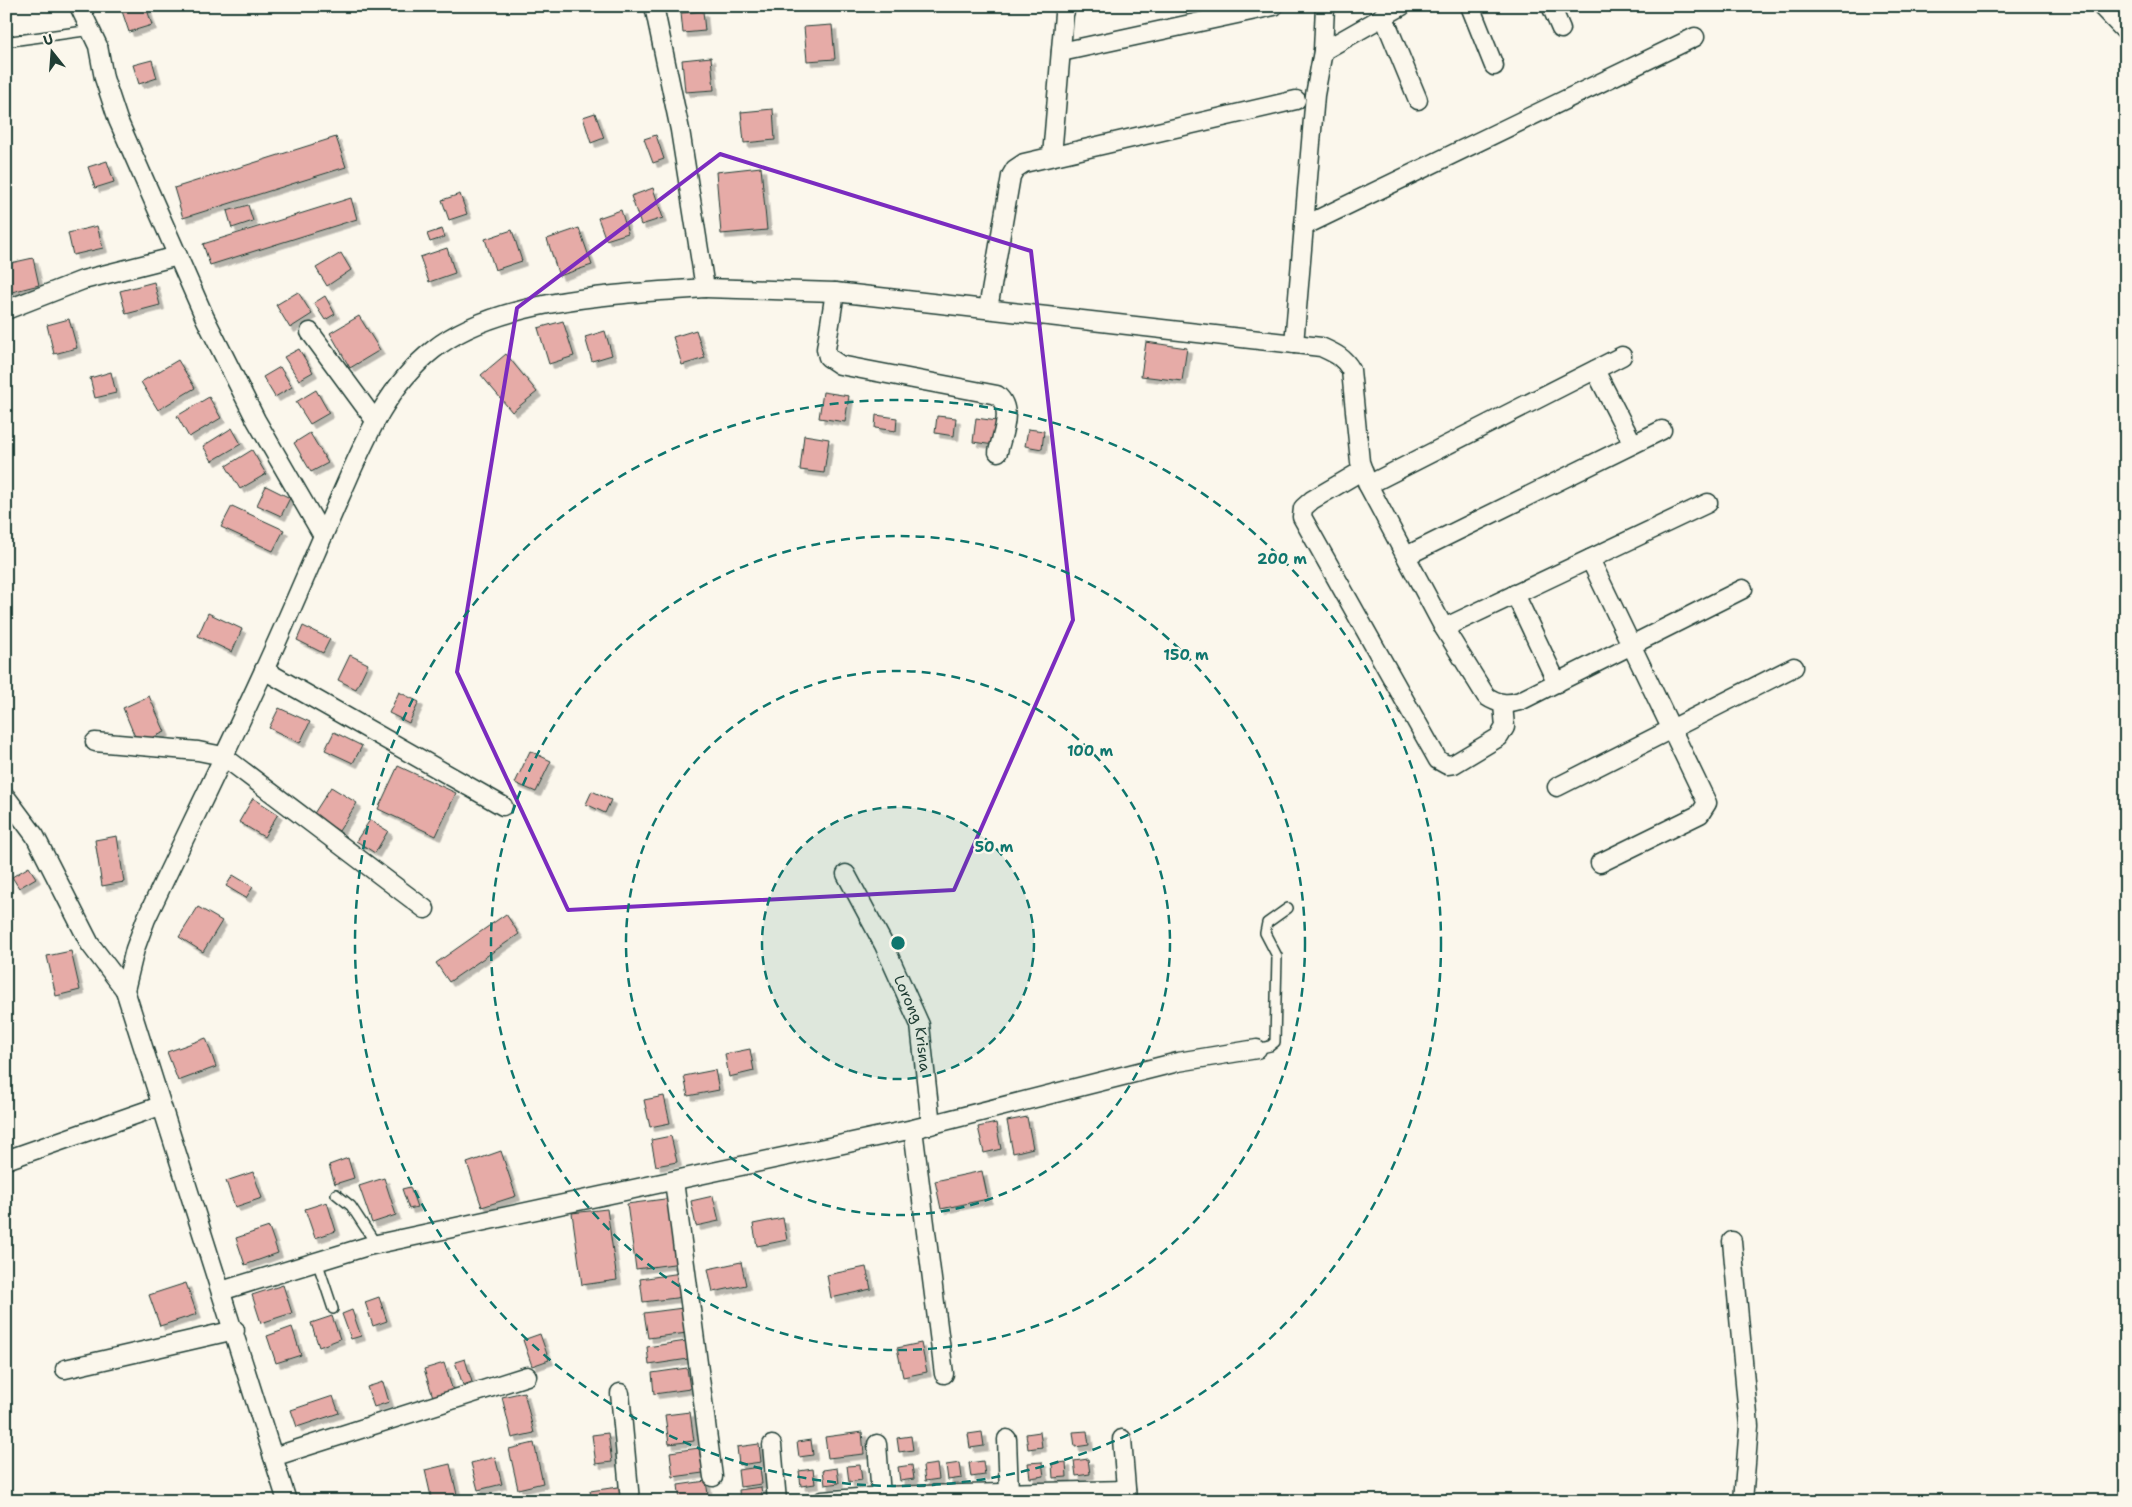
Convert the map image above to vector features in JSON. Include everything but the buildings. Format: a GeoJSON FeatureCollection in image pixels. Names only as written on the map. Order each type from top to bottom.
{"type":"FeatureCollection","features":[{"type":"Feature","properties":{"kind":"street"},"geometry":{"type":"LineString","coordinates":[[80,6],[92,30],[110,99],[118,120],[205,318],[256,420],[323,536]]}},
{"type":"Feature","properties":{"kind":"street"},"geometry":{"type":"LineString","coordinates":[[654,6],[680,130],[706,288]]}},
{"type":"Feature","properties":{"kind":"street"},"geometry":{"type":"LineString","coordinates":[[1052,156],[1066,6]]}},
{"type":"Feature","properties":{"kind":"street"},"geometry":{"type":"LineString","coordinates":[[1061,52],[1274,6]]}},
{"type":"Feature","properties":{"kind":"street"},"geometry":{"type":"LineString","coordinates":[[1294,344],[1315,95],[1323,51],[1325,6]]}},
{"type":"Feature","properties":{"kind":"street"},"geometry":{"type":"LineString","coordinates":[[1323,51],[1402,6]]}},
{"type":"Feature","properties":{"kind":"street"},"geometry":{"type":"LineString","coordinates":[[1470,6],[1494,66]]}},
{"type":"Feature","properties":{"kind":"street"},"geometry":{"type":"LineString","coordinates":[[1551,6],[1561,29]]}},
{"type":"Feature","properties":{"kind":"street"},"geometry":{"type":"LineString","coordinates":[[2101,6],[2126,32]]}},
{"type":"Feature","properties":{"kind":"street"},"geometry":{"type":"LineString","coordinates":[[1384,15],[1418,100]]}},
{"type":"Feature","properties":{"kind":"street"},"geometry":{"type":"LineString","coordinates":[[1304,226],[1696,37]]}},
{"type":"Feature","properties":{"kind":"street"},"geometry":{"type":"LineString","coordinates":[[988,309],[1011,176],[1015,169],[1024,163],[1052,156],[1296,100]]}},
{"type":"Feature","properties":{"kind":"street"},"geometry":{"type":"LineString","coordinates":[[6,310],[83,280],[178,256]]}},
{"type":"Feature","properties":{"kind":"street"},"geometry":{"type":"LineString","coordinates":[[125,990],[135,949],[146,919],[264,670],[374,419],[397,386],[433,349],[489,320],[543,305],[706,288],[835,292],[1321,347],[1338,354],[1346,361],[1351,370],[1360,462],[1365,477],[1444,628],[1486,696],[1503,704],[1520,701],[1743,589]]}},
{"type":"Feature","properties":{"kind":"street"},"geometry":{"type":"LineString","coordinates":[[835,292],[826,349],[832,362],[997,395],[1004,401],[1007,411],[998,452]]}},
{"type":"Feature","properties":{"kind":"street"},"geometry":{"type":"LineString","coordinates":[[310,332],[374,419]]}},
{"type":"Feature","properties":{"kind":"street"},"geometry":{"type":"LineString","coordinates":[[1503,704],[1504,727],[1499,737],[1454,764],[1447,765],[1438,760],[1302,517],[1303,508],[1312,500],[1622,356]]}},
{"type":"Feature","properties":{"kind":"street"},"geometry":{"type":"LineString","coordinates":[[1595,370],[1633,444]]}},
{"type":"Feature","properties":{"kind":"street"},"geometry":{"type":"LineString","coordinates":[[1406,556],[1662,430]]}},
{"type":"Feature","properties":{"kind":"street"},"geometry":{"type":"LineString","coordinates":[[1444,628],[1708,503]]}},
{"type":"Feature","properties":{"kind":"street"},"geometry":{"type":"LineString","coordinates":[[1590,559],[1707,803],[1700,814],[1600,863]]}},
{"type":"Feature","properties":{"kind":"street"},"geometry":{"type":"LineString","coordinates":[[1515,594],[1557,682]]}},
{"type":"Feature","properties":{"kind":"street"},"geometry":{"type":"LineString","coordinates":[[1557,787],[1794,667]]}},
{"type":"Feature","properties":{"kind":"street"},"geometry":{"type":"LineString","coordinates":[[264,670],[503,806]]}},
{"type":"Feature","properties":{"kind":"street"},"geometry":{"type":"LineString","coordinates":[[95,742],[198,751],[223,756],[425,909]]}},
{"type":"Feature","properties":{"kind":"street"},"geometry":{"type":"LineString","coordinates":[[6,797],[35,836],[90,944],[125,990],[160,1106],[179,1156],[287,1501]]}},
{"type":"Feature","properties":{"kind":"street","name":"Lorong Krisna"},"geometry":{"type":"LineString","coordinates":[[846,874],[876,930],[920,1025],[931,1125]]}},
{"type":"Feature","properties":{"kind":"street"},"geometry":{"type":"LineString","coordinates":[[221,1292],[376,1244],[931,1125],[1178,1062],[1257,1049]]}},
{"type":"Feature","properties":{"kind":"street"},"geometry":{"type":"LineString","coordinates":[[6,1160],[160,1106]]}},
{"type":"Feature","properties":{"kind":"street"},"geometry":{"type":"LineString","coordinates":[[913,1129],[944,1374]]}},
{"type":"Feature","properties":{"kind":"street"},"geometry":{"type":"LineString","coordinates":[[674,1181],[713,1477]]}},
{"type":"Feature","properties":{"kind":"street"},"geometry":{"type":"LineString","coordinates":[[1732,1241],[1749,1426],[1743,1501]]}},
{"type":"Feature","properties":{"kind":"street"},"geometry":{"type":"LineString","coordinates":[[65,1369],[234,1330]]}},
{"type":"Feature","properties":{"kind":"street"},"geometry":{"type":"LineString","coordinates":[[273,1457],[527,1376]]}},
{"type":"Feature","properties":{"kind":"street"},"geometry":{"type":"LineString","coordinates":[[620,1393],[630,1501]]}},
{"type":"Feature","properties":{"kind":"street"},"geometry":{"type":"LineString","coordinates":[[822,1501],[881,1496],[1009,1494],[1127,1496],[1122,1438]]}},
{"type":"Feature","properties":{"kind":"street"},"geometry":{"type":"LineString","coordinates":[[1007,1439],[1009,1494]]}},
{"type":"Feature","properties":{"kind":"street"},"geometry":{"type":"LineString","coordinates":[[877,1444],[881,1496]]}},
{"type":"Feature","properties":{"kind":"street"},"geometry":{"type":"LineString","coordinates":[[772,1445],[777,1501]]}},
{"type":"Feature","properties":{"kind":"lane"},"geometry":{"type":"LineString","coordinates":[[11,41],[92,30]]}},
{"type":"Feature","properties":{"kind":"lane"},"geometry":{"type":"LineString","coordinates":[[1257,1049],[1270,1046],[1275,1042],[1277,956],[1265,933],[1266,927],[1267,923],[1288,908]]}},
{"type":"Feature","properties":{"kind":"lane"},"geometry":{"type":"LineString","coordinates":[[336,1194],[351,1206],[376,1244]]}},
{"type":"Feature","properties":{"kind":"lane"},"geometry":{"type":"LineString","coordinates":[[317,1261],[333,1309]]}},
{"type":"Feature","properties":{"kind":"highlighted area"},"geometry":{"type":"Polygon","coordinates":[[[720,154],[1031,251],[1073,620],[954,890],[568,910],[457,672],[517,308],[720,154]]]}}]}
